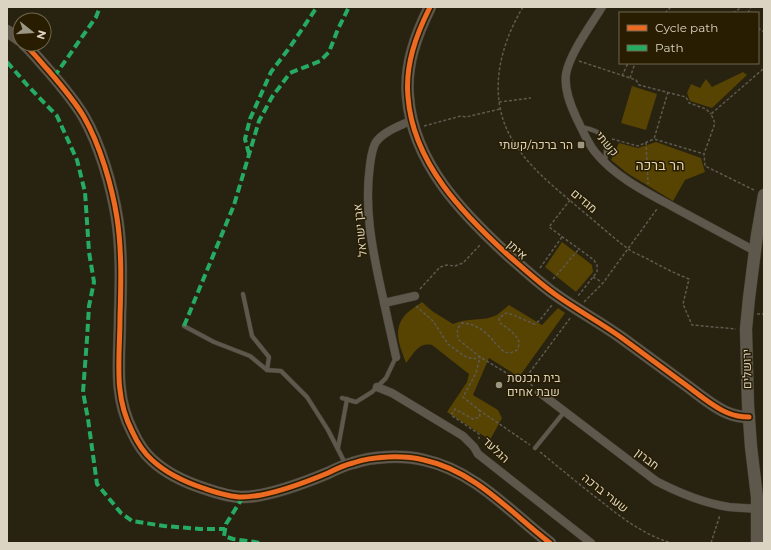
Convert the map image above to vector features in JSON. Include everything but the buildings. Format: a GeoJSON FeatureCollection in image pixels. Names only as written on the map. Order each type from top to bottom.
{"type":"FeatureCollection","features":[{"type":"Feature","properties":{"kind":"street","name":"איתן"},"geometry":{"type":"LineString","coordinates":[[430,7],[412,52],[409,72],[408,97],[413,125],[418,139],[430,166],[446,189],[487,236],[558,297],[577,303],[710,403],[727,413],[749,417]]}},
{"type":"Feature","properties":{"kind":"street","name":"קשתי"},"geometry":{"type":"LineString","coordinates":[[602,7],[572,58],[566,73],[568,97],[585,137],[595,152],[621,176],[648,193],[755,251]]}},
{"type":"Feature","properties":{"kind":"street"},"geometry":{"type":"LineString","coordinates":[[32,52],[54,77],[81,112],[95,140],[109,181],[116,211],[119,240],[120,307],[118,376],[120,392],[128,424],[134,437],[149,457],[160,467],[180,479],[207,489],[239,497],[255,496],[287,488],[319,477],[346,465],[368,459],[421,459],[442,465],[463,475],[487,490],[550,543]]}},
{"type":"Feature","properties":{"kind":"street","name":"אבן ישראל"},"geometry":{"type":"LineString","coordinates":[[396,357],[369,224],[369,174],[372,153],[375,144],[381,136],[413,125]]}},
{"type":"Feature","properties":{"kind":"street","name":"ירושלים"},"geometry":{"type":"LineString","coordinates":[[758,543],[757,497],[749,417],[746,329],[761,193]]}},
{"type":"Feature","properties":{"kind":"street"},"geometry":{"type":"LineString","coordinates":[[384,303],[411,296]]}},
{"type":"Feature","properties":{"kind":"street","name":"הגלעד"},"geometry":{"type":"LineString","coordinates":[[377,387],[392,393],[463,436],[474,447],[478,454],[591,543]]}},
{"type":"Feature","properties":{"kind":"street","name":"חברון"},"geometry":{"type":"LineString","coordinates":[[539,392],[656,481],[690,497],[708,502],[723,506],[757,509]]}},
{"type":"Feature","properties":{"kind":"lane"},"geometry":{"type":"LineString","coordinates":[[581,127],[598,131],[604,137],[606,140],[605,162]]}},
{"type":"Feature","properties":{"kind":"lane"},"geometry":{"type":"LineString","coordinates":[[243,294],[252,336],[269,357],[267,370]]}},
{"type":"Feature","properties":{"kind":"lane"},"geometry":{"type":"LineString","coordinates":[[184,326],[214,342],[250,356],[267,370],[281,371],[307,397],[328,430],[346,465]]}},
{"type":"Feature","properties":{"kind":"lane"},"geometry":{"type":"LineString","coordinates":[[338,448],[344,399],[356,402],[372,392],[386,378],[396,357]]}},
{"type":"Feature","properties":{"kind":"lane"},"geometry":{"type":"LineString","coordinates":[[535,448],[565,412]]}},
{"type":"Feature","properties":{"kind":"path"},"geometry":{"type":"LineString","coordinates":[[572,58],[636,80],[639,85],[686,97],[689,104],[706,109],[711,114],[715,123],[704,154],[705,166],[761,193]]}},
{"type":"Feature","properties":{"kind":"path"},"geometry":{"type":"LineString","coordinates":[[622,76],[628,64]]}},
{"type":"Feature","properties":{"kind":"path"},"geometry":{"type":"LineString","coordinates":[[630,78],[635,64]]}},
{"type":"Feature","properties":{"kind":"path"},"geometry":{"type":"LineString","coordinates":[[711,114],[762,70],[764,66]]}},
{"type":"Feature","properties":{"kind":"path"},"geometry":{"type":"LineString","coordinates":[[654,139],[668,92]]}},
{"type":"Feature","properties":{"kind":"path"},"geometry":{"type":"LineString","coordinates":[[499,102],[531,98]]}},
{"type":"Feature","properties":{"kind":"path"},"geometry":{"type":"LineString","coordinates":[[413,125],[461,116],[466,117],[500,109]]}},
{"type":"Feature","properties":{"kind":"path"},"geometry":{"type":"LineString","coordinates":[[604,137],[638,146],[654,139],[704,154]]}},
{"type":"Feature","properties":{"kind":"path"},"geometry":{"type":"LineString","coordinates":[[646,142],[648,193]]}},
{"type":"Feature","properties":{"kind":"path"},"geometry":{"type":"LineString","coordinates":[[524,380],[597,272],[597,266],[594,260],[549,227],[570,200]]}},
{"type":"Feature","properties":{"kind":"path"},"geometry":{"type":"LineString","coordinates":[[577,303],[603,282],[663,201]]}},
{"type":"Feature","properties":{"kind":"path"},"geometry":{"type":"LineString","coordinates":[[480,357],[473,358],[464,356],[448,344],[433,321],[411,296],[440,267],[447,264],[455,266],[463,263],[487,236]]}},
{"type":"Feature","properties":{"kind":"path"},"geometry":{"type":"LineString","coordinates":[[544,272],[540,268],[562,237]]}},
{"type":"Feature","properties":{"kind":"path"},"geometry":{"type":"LineString","coordinates":[[549,275],[553,279],[579,249]]}},
{"type":"Feature","properties":{"kind":"path"},"geometry":{"type":"LineString","coordinates":[[593,277],[603,282]]}},
{"type":"Feature","properties":{"kind":"path"},"geometry":{"type":"LineString","coordinates":[[539,392],[524,380],[518,380],[480,357],[459,340],[457,334],[458,328],[462,323],[468,323],[481,328],[501,349],[506,353],[511,353],[517,350],[519,344],[518,338],[500,323],[500,318],[506,313],[535,324],[540,320],[558,297]]}},
{"type":"Feature","properties":{"kind":"path"},"geometry":{"type":"LineString","coordinates":[[478,454],[479,434],[451,416],[455,409],[473,418],[480,417],[479,410]]}},
{"type":"Feature","properties":{"kind":"path"},"geometry":{"type":"LineString","coordinates":[[711,543],[723,506]]}},
{"type":"Feature","properties":{"kind":"shaded area"},"geometry":{"type":"Polygon","coordinates":[[[743,72],[747,75],[712,108],[690,101],[687,93],[691,84],[700,88],[706,79],[712,87],[743,72]]]}},
{"type":"Feature","properties":{"kind":"shaded area"},"geometry":{"type":"Polygon","coordinates":[[[632,86],[657,94],[646,130],[621,123],[632,86]]]}},
{"type":"Feature","properties":{"kind":"shaded area"},"geometry":{"type":"Polygon","coordinates":[[[656,142],[701,158],[705,172],[685,180],[673,201],[627,173],[611,160],[619,143],[638,148],[656,142]]]}},
{"type":"Feature","properties":{"kind":"shaded area"},"geometry":{"type":"Polygon","coordinates":[[[562,242],[592,265],[593,272],[576,292],[545,267],[562,242]]]}},
{"type":"Feature","properties":{"kind":"shaded area"},"geometry":{"type":"Polygon","coordinates":[[[422,302],[432,311],[453,324],[492,317],[497,315],[509,305],[542,325],[558,308],[565,313],[519,377],[489,358],[473,395],[498,410],[502,418],[490,440],[447,412],[467,382],[469,374],[432,345],[423,345],[420,347],[406,363],[399,344],[399,325],[410,310],[422,302]]]}},
{"type":"Feature","properties":{"kind":"marked path"},"geometry":{"type":"LineString","coordinates":[[54,77],[96,17],[100,7]]}},
{"type":"Feature","properties":{"kind":"marked path"},"geometry":{"type":"LineString","coordinates":[[249,154],[245,139],[250,119],[271,72],[317,7]]}},
{"type":"Feature","properties":{"kind":"marked path"},"geometry":{"type":"LineString","coordinates":[[184,326],[234,205],[259,121],[272,97],[290,73],[320,61],[329,52],[349,7]]}},
{"type":"Feature","properties":{"kind":"marked path"},"geometry":{"type":"LineString","coordinates":[[7,62],[57,116],[77,160],[85,192],[89,252],[94,282],[89,306],[83,392],[97,484],[121,513],[132,521],[164,526],[200,529],[225,529]]}},
{"type":"Feature","properties":{"kind":"marked path"},"geometry":{"type":"LineString","coordinates":[[243,497],[226,524],[224,536],[259,543]]}},
{"type":"Feature","properties":{"kind":"cycle path"},"geometry":{"type":"LineString","coordinates":[[430,7],[420,28],[410,62],[408,73],[408,97],[412,121],[419,144],[443,186],[458,205],[492,240],[550,291],[622,338],[713,405],[731,414],[749,417]]}},
{"type":"Feature","properties":{"kind":"cycle path"},"geometry":{"type":"LineString","coordinates":[[32,52],[58,81],[84,117],[95,140],[109,179],[115,206],[120,242],[121,280],[119,375],[122,403],[126,417],[140,447],[152,460],[176,477],[190,483],[222,494],[242,497],[263,495],[286,489],[346,465],[361,461],[379,458],[416,458],[442,465],[460,473],[476,483],[550,543]]}},
{"type":"Feature","properties":{"kind":"place","name":"הר ברכה/קשתי"},"geometry":{"type":"Point","coordinates":[581,145]}},
{"type":"Feature","properties":{"kind":"place","name":"בית הכנסת שבת אחים"},"geometry":{"type":"Point","coordinates":[499,385]}},
{"type":"Feature","properties":{"kind":"district","name":"הר ברכה"},"geometry":{"type":"Point","coordinates":[660,165]}}]}
